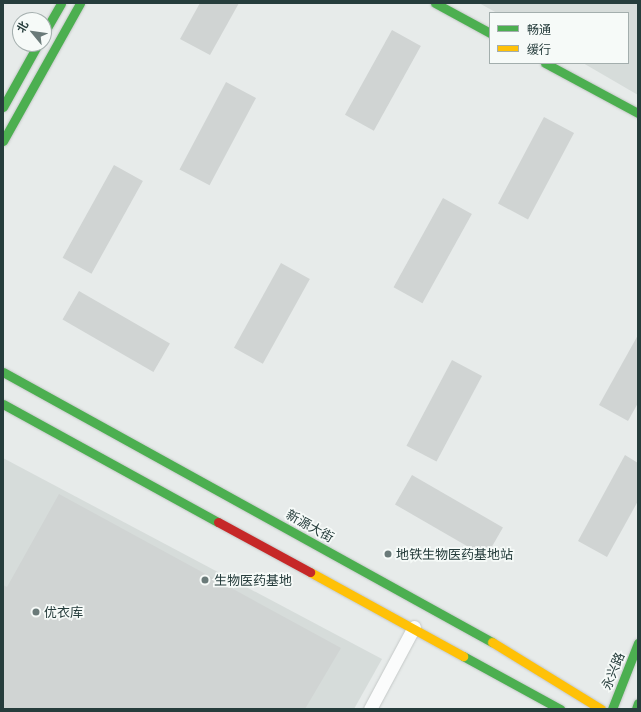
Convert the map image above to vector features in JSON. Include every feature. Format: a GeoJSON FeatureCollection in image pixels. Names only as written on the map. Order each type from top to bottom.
{"type":"FeatureCollection","features":[{"type":"Feature","properties":{"kind":"main road"},"geometry":{"type":"LineString","coordinates":[[52,19],[61,3]]}},
{"type":"Feature","properties":{"kind":"main road"},"geometry":{"type":"LineString","coordinates":[[3,140],[80,3]]}},
{"type":"Feature","properties":{"kind":"main road"},"geometry":{"type":"LineString","coordinates":[[435,3],[489,32]]}},
{"type":"Feature","properties":{"kind":"main road"},"geometry":{"type":"LineString","coordinates":[[3,107],[34,52]]}},
{"type":"Feature","properties":{"kind":"main road"},"geometry":{"type":"LineString","coordinates":[[547,64],[638,113]]}},
{"type":"Feature","properties":{"kind":"main road","name":"新源大街"},"geometry":{"type":"LineString","coordinates":[[3,372],[467,626],[602,709]]}},
{"type":"Feature","properties":{"kind":"main road"},"geometry":{"type":"LineString","coordinates":[[3,404],[366,605],[414,627],[560,709]]}},
{"type":"Feature","properties":{"kind":"main road","name":"永兴路"},"geometry":{"type":"LineString","coordinates":[[612,709],[638,643]]}},
{"type":"Feature","properties":{"kind":"main road"},"geometry":{"type":"LineString","coordinates":[[636,709],[638,703]]}},
{"type":"Feature","properties":{"kind":"street"},"geometry":{"type":"LineString","coordinates":[[370,709],[414,627]]}},
{"type":"Feature","properties":{"kind":"shaded area"},"geometry":{"type":"Polygon","coordinates":[[[479,3],[638,3],[638,95],[585,64],[629,64],[629,12],[495,12],[479,3]]]}},
{"type":"Feature","properties":{"kind":"shaded area"},"geometry":{"type":"Polygon","coordinates":[[[3,458],[382,659],[354,709],[3,709],[3,458]]]}},
{"type":"Feature","properties":{"kind":"building"},"geometry":{"type":"Polygon","coordinates":[[[200,3],[239,3],[210,55],[180,39],[200,3]]]}},
{"type":"Feature","properties":{"kind":"building"},"geometry":{"type":"Polygon","coordinates":[[[392,30],[421,46],[374,131],[345,115],[392,30]]]}},
{"type":"Feature","properties":{"kind":"building"},"geometry":{"type":"Polygon","coordinates":[[[226,82],[256,98],[210,185],[180,169],[226,82]]]}},
{"type":"Feature","properties":{"kind":"building"},"geometry":{"type":"Polygon","coordinates":[[[544,117],[574,133],[528,219],[498,204],[544,117]]]}},
{"type":"Feature","properties":{"kind":"building"},"geometry":{"type":"Polygon","coordinates":[[[114,165],[143,181],[91,274],[63,258],[114,165]]]}},
{"type":"Feature","properties":{"kind":"building"},"geometry":{"type":"Polygon","coordinates":[[[443,198],[472,214],[422,303],[394,287],[443,198]]]}},
{"type":"Feature","properties":{"kind":"building"},"geometry":{"type":"Polygon","coordinates":[[[281,263],[310,279],[263,364],[234,348],[281,263]]]}},
{"type":"Feature","properties":{"kind":"building"},"geometry":{"type":"Polygon","coordinates":[[[79,291],[170,344],[153,372],[62,320],[79,291]]]}},
{"type":"Feature","properties":{"kind":"building"},"geometry":{"type":"Polygon","coordinates":[[[638,335],[638,403],[628,421],[599,405],[638,335]]]}},
{"type":"Feature","properties":{"kind":"building"},"geometry":{"type":"Polygon","coordinates":[[[452,360],[482,376],[436,462],[406,446],[452,360]]]}},
{"type":"Feature","properties":{"kind":"building"},"geometry":{"type":"Polygon","coordinates":[[[625,455],[638,463],[638,501],[607,557],[578,541],[625,455]]]}},
{"type":"Feature","properties":{"kind":"building"},"geometry":{"type":"Polygon","coordinates":[[[412,475],[503,528],[486,557],[395,504],[412,475]]]}},
{"type":"Feature","properties":{"kind":"building"},"geometry":{"type":"Polygon","coordinates":[[[59,494],[341,648],[305,709],[3,709],[3,585],[7,587],[59,494]]]}},
{"type":"Feature","properties":{"kind":"traffic: fast"},"geometry":{"type":"LineString","coordinates":[[52,19],[61,3]]}},
{"type":"Feature","properties":{"kind":"traffic: fast"},"geometry":{"type":"LineString","coordinates":[[3,141],[80,3]]}},
{"type":"Feature","properties":{"kind":"traffic: fast"},"geometry":{"type":"LineString","coordinates":[[435,3],[489,32]]}},
{"type":"Feature","properties":{"kind":"traffic: fast"},"geometry":{"type":"LineString","coordinates":[[3,107],[34,52]]}},
{"type":"Feature","properties":{"kind":"traffic: fast"},"geometry":{"type":"LineString","coordinates":[[547,64],[638,113]]}},
{"type":"Feature","properties":{"kind":"traffic: fast"},"geometry":{"type":"LineString","coordinates":[[3,372],[492,642]]}},
{"type":"Feature","properties":{"kind":"traffic: fast"},"geometry":{"type":"LineString","coordinates":[[3,404],[218,522]]}},
{"type":"Feature","properties":{"kind":"traffic: fast"},"geometry":{"type":"LineString","coordinates":[[612,709],[638,643]]}},
{"type":"Feature","properties":{"kind":"traffic: fast"},"geometry":{"type":"LineString","coordinates":[[463,656],[560,709]]}},
{"type":"Feature","properties":{"kind":"traffic: fast"},"geometry":{"type":"LineString","coordinates":[[636,709],[638,703]]}},
{"type":"Feature","properties":{"kind":"traffic: slow"},"geometry":{"type":"LineString","coordinates":[[310,572],[463,656]]}},
{"type":"Feature","properties":{"kind":"traffic: slow"},"geometry":{"type":"LineString","coordinates":[[492,642],[601,709]]}},
{"type":"Feature","properties":{"kind":"traffic: jam"},"geometry":{"type":"LineString","coordinates":[[218,522],[310,572]]}},
{"type":"Feature","properties":{"kind":"place","name":"地铁生物医药基地站"},"geometry":{"type":"Point","coordinates":[388,554]}},
{"type":"Feature","properties":{"kind":"place","name":"生物医药基地"},"geometry":{"type":"Point","coordinates":[205,580]}},
{"type":"Feature","properties":{"kind":"place","name":"优衣库"},"geometry":{"type":"Point","coordinates":[36,612]}}]}
